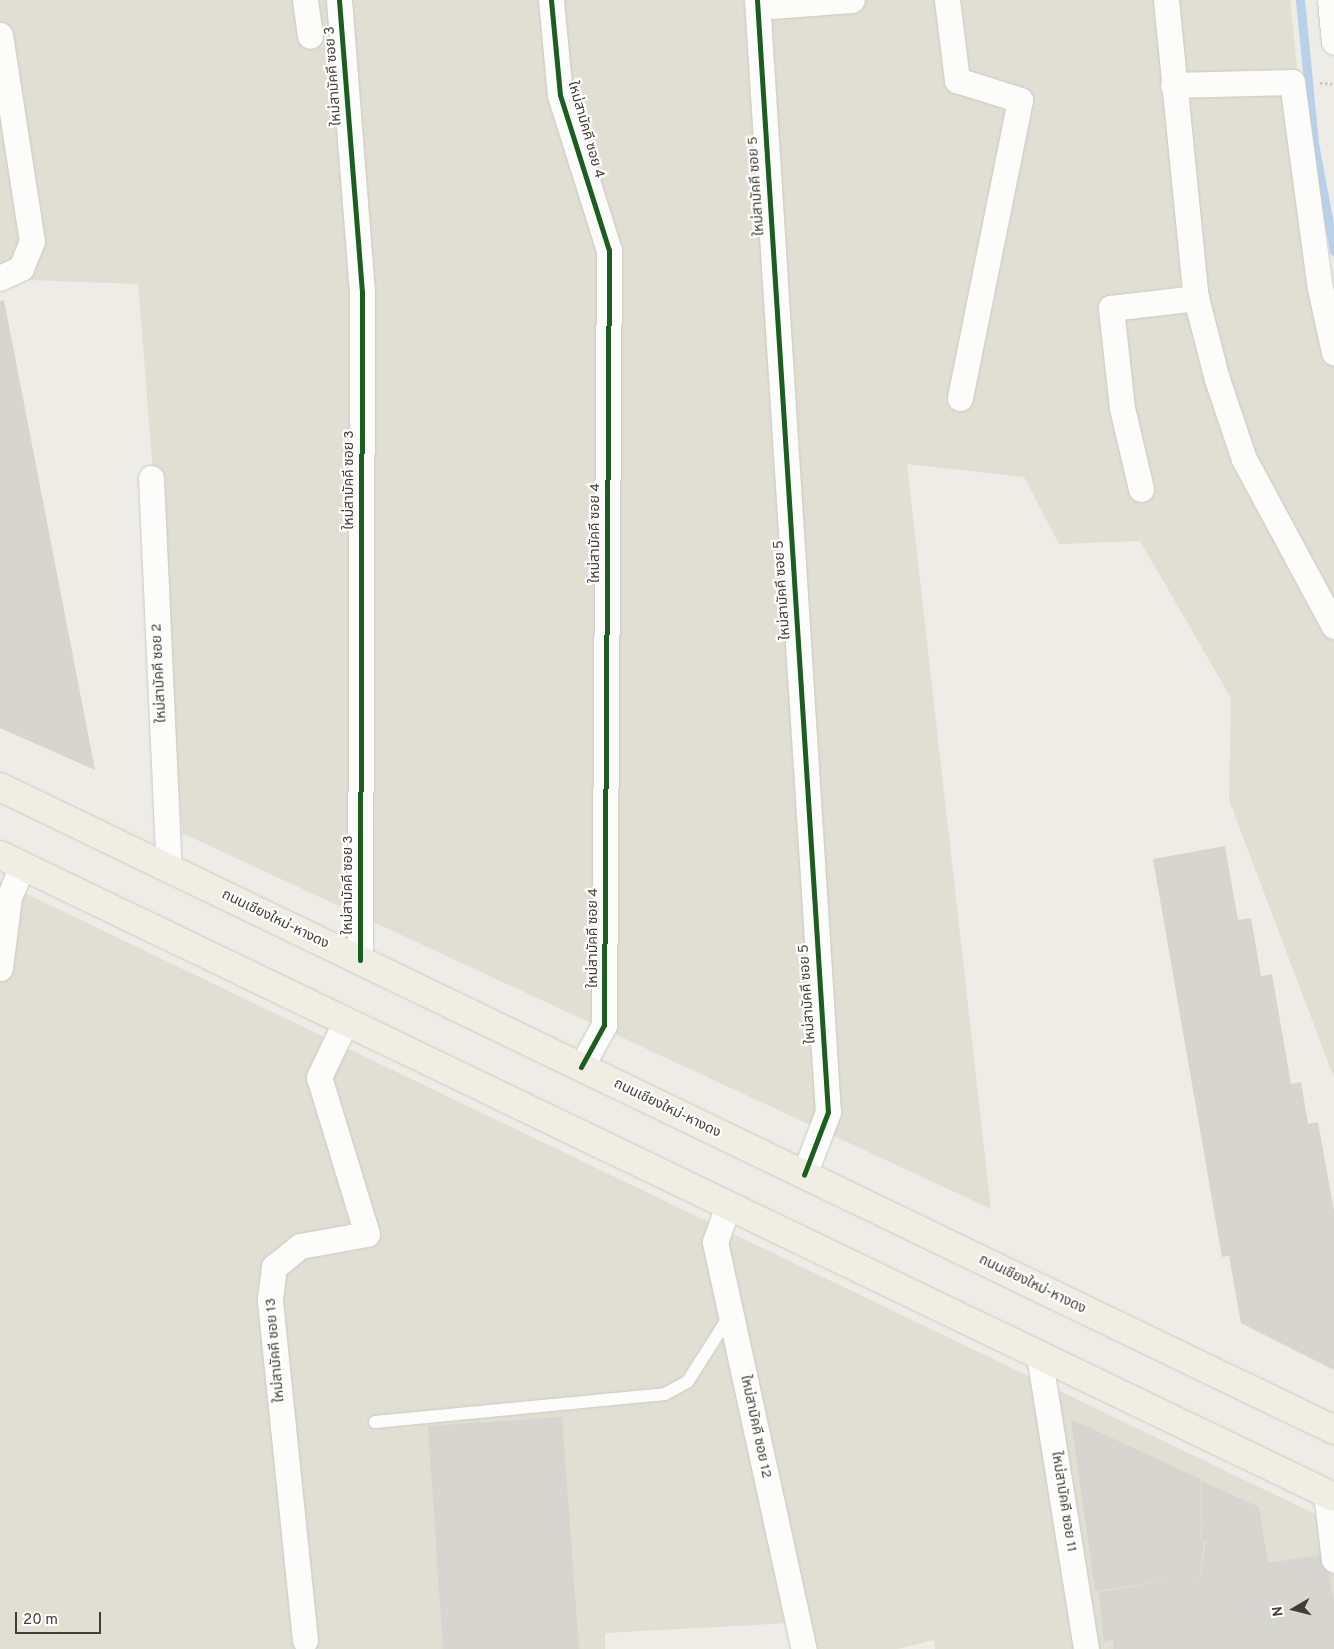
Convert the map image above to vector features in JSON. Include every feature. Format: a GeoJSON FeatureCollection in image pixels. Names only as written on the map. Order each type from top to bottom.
{"type":"FeatureCollection","features":[{"type":"Feature","properties":{"kind":"main road","name":"ถนนเชียงใหม่-หางดง"},"geometry":{"type":"LineString","coordinates":[[0,786],[1334,1430]]}},
{"type":"Feature","properties":{"kind":"main road"},"geometry":{"type":"LineString","coordinates":[[11,860],[1330,1495]]}},
{"type":"Feature","properties":{"kind":"street"},"geometry":{"type":"LineString","coordinates":[[305,0],[310,36]]}},
{"type":"Feature","properties":{"kind":"street","name":"ใหม่สามัคคี ซอย 3"},"geometry":{"type":"LineString","coordinates":[[339,0],[362,292],[360,960]]}},
{"type":"Feature","properties":{"kind":"street","name":"ใหม่สามัคคี ซอย 4"},"geometry":{"type":"LineString","coordinates":[[551,0],[560,95],[609,250],[604,1025],[581,1068]]}},
{"type":"Feature","properties":{"kind":"street"},"geometry":{"type":"LineString","coordinates":[[757,4],[852,0]]}},
{"type":"Feature","properties":{"kind":"street"},"geometry":{"type":"LineString","coordinates":[[947,0],[958,80],[1020,100],[960,398]]}},
{"type":"Feature","properties":{"kind":"street"},"geometry":{"type":"LineString","coordinates":[[1166,0],[1196,298],[1217,379],[1244,459],[1334,626]]}},
{"type":"Feature","properties":{"kind":"street"},"geometry":{"type":"LineString","coordinates":[[1330,0],[1334,42]]}},
{"type":"Feature","properties":{"kind":"street","name":"ใหม่สามัคคี ซอย 5"},"geometry":{"type":"LineString","coordinates":[[757,4],[828,1112],[804,1175]]}},
{"type":"Feature","properties":{"kind":"street"},"geometry":{"type":"LineString","coordinates":[[0,35],[32,241],[21,268],[0,278]]}},
{"type":"Feature","properties":{"kind":"street"},"geometry":{"type":"LineString","coordinates":[[1173,84],[1292,82],[1320,288],[1334,352]]}},
{"type":"Feature","properties":{"kind":"street"},"geometry":{"type":"LineString","coordinates":[[1141,489],[1122,408],[1111,308],[1196,298]]}},
{"type":"Feature","properties":{"kind":"street","name":"ใหม่สามัคคี ซอย 2"},"geometry":{"type":"LineString","coordinates":[[151,478],[169,868]]}},
{"type":"Feature","properties":{"kind":"street"},"geometry":{"type":"LineString","coordinates":[[0,968],[9,897],[11,860]]}},
{"type":"Feature","properties":{"kind":"street","name":"ใหม่สามัคคี ซอย 13"},"geometry":{"type":"LineString","coordinates":[[305,1640],[270,1299],[274,1267],[300,1246],[367,1234],[320,1077],[346,1021]]}},
{"type":"Feature","properties":{"kind":"street","name":"ใหม่สามัคคี ซอย 12"},"geometry":{"type":"LineString","coordinates":[[728,1206],[715,1242],[804,1649]]}},
{"type":"Feature","properties":{"kind":"street","name":"ใหม่สามัคคี ซอย 11"},"geometry":{"type":"LineString","coordinates":[[1039,1355],[1086,1649]]}},
{"type":"Feature","properties":{"kind":"street"},"geometry":{"type":"LineString","coordinates":[[1330,1495],[1334,1560]]}},
{"type":"Feature","properties":{"kind":"lane"},"geometry":{"type":"LineString","coordinates":[[375,1422],[665,1394],[688,1381],[731,1314]]}},
{"type":"Feature","properties":{"kind":"shaded area"},"geometry":{"type":"Polygon","coordinates":[[[0,0],[1290,0],[1300,95],[1334,315],[1334,1078],[1229,800],[1231,698],[1140,541],[1059,544],[1024,477],[907,464],[991,1209],[182,833],[138,284],[0,279],[0,0]]]}},
{"type":"Feature","properties":{"kind":"shaded area"},"geometry":{"type":"Polygon","coordinates":[[[0,881],[1334,1523],[1334,1649],[935,1649],[934,1640],[898,1649],[794,1649],[790,1623],[605,1633],[605,1649],[0,1649],[0,881]]]}},
{"type":"Feature","properties":{"kind":"building"},"geometry":{"type":"Polygon","coordinates":[[[4,300],[95,770],[0,728],[0,301],[4,300]]]}},
{"type":"Feature","properties":{"kind":"building"},"geometry":{"type":"Polygon","coordinates":[[[1225,846],[1238,920],[1251,918],[1261,976],[1272,974],[1291,1084],[1301,1082],[1308,1124],[1318,1122],[1334,1211],[1334,1370],[1241,1323],[1229,1256],[1222,1257],[1153,859],[1225,846]]]}},
{"type":"Feature","properties":{"kind":"building"},"geometry":{"type":"Polygon","coordinates":[[[562,1417],[579,1649],[443,1649],[428,1426],[562,1417]]]}},
{"type":"Feature","properties":{"kind":"building"},"geometry":{"type":"Polygon","coordinates":[[[1071,1419],[1200,1479],[1201,1542],[1204,1542],[1198,1592],[1206,1542],[1208,1541],[1202,1541],[1201,1481],[1259,1507],[1268,1563],[1325,1554],[1334,1602],[1334,1649],[1113,1649],[1114,1639],[1104,1642],[1099,1592],[1184,1578],[1095,1591],[1071,1419]]]}},
{"type":"Feature","properties":{"kind":"waterway"},"geometry":{"type":"LineString","coordinates":[[1300,0],[1314,143],[1334,251]]}},
{"type":"Feature","properties":{"kind":"cycle path"},"geometry":{"type":"LineString","coordinates":[[339,0],[362,292],[360,960]]}},
{"type":"Feature","properties":{"kind":"cycle path"},"geometry":{"type":"LineString","coordinates":[[551,0],[560,95],[609,250],[604,1025],[581,1067]]}},
{"type":"Feature","properties":{"kind":"cycle path"},"geometry":{"type":"LineString","coordinates":[[757,0],[828,1112],[804,1175]]}}]}
